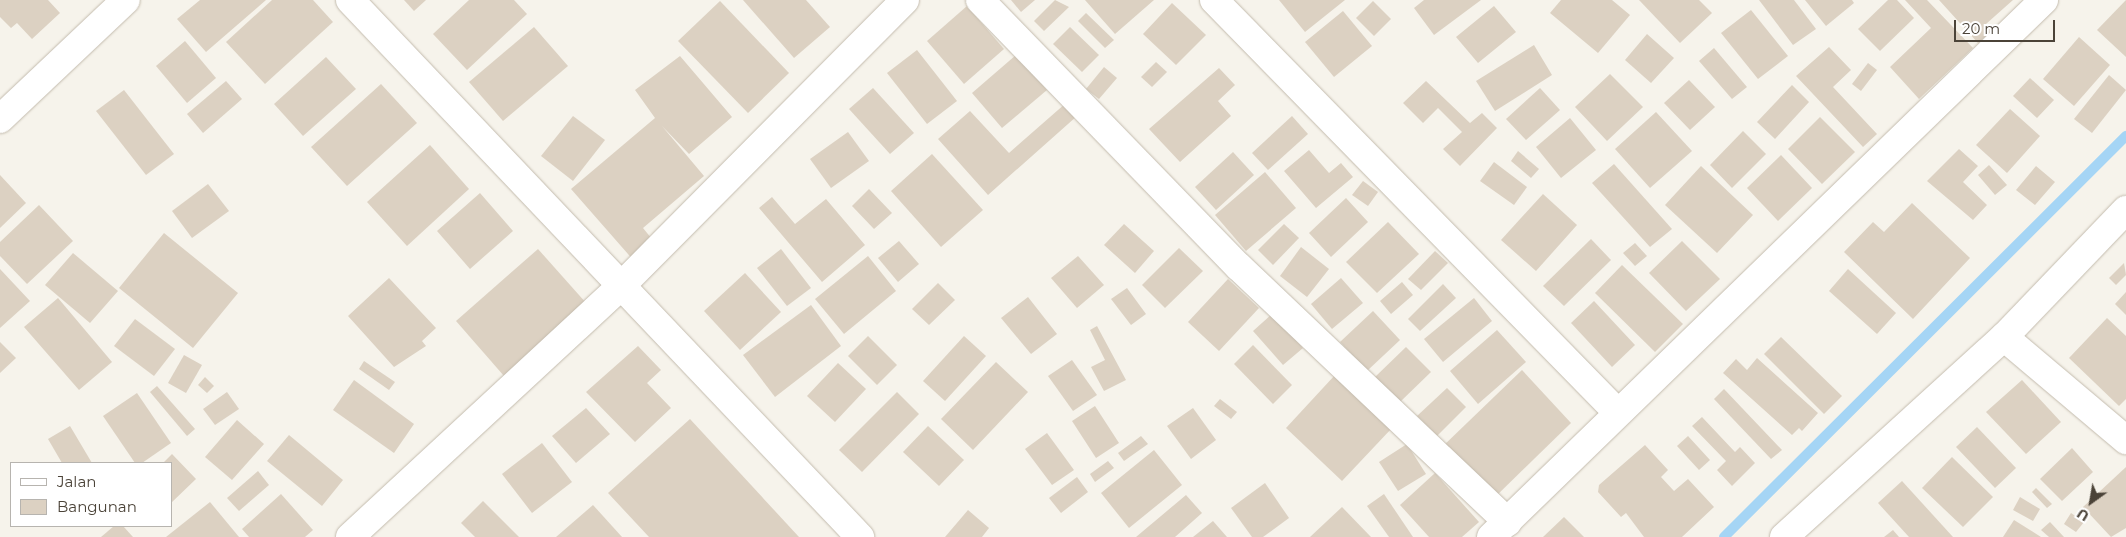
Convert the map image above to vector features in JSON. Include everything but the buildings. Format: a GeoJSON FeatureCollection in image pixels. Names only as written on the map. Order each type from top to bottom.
{"type":"FeatureCollection","features":[{"type":"Feature","properties":{"kind":"street"},"geometry":{"type":"LineString","coordinates":[[0,119],[126,0]]}},
{"type":"Feature","properties":{"kind":"street"},"geometry":{"type":"LineString","coordinates":[[350,0],[860,537]]}},
{"type":"Feature","properties":{"kind":"street"},"geometry":{"type":"LineString","coordinates":[[350,537],[621,286],[905,0]]}},
{"type":"Feature","properties":{"kind":"street"},"geometry":{"type":"LineString","coordinates":[[980,0],[1238,266],[1499,529],[1616,412],[2044,0]]}},
{"type":"Feature","properties":{"kind":"street"},"geometry":{"type":"LineString","coordinates":[[1214,0],[1616,412]]}},
{"type":"Feature","properties":{"kind":"street"},"geometry":{"type":"LineString","coordinates":[[1784,537],[2004,337],[2123,219]]}},
{"type":"Feature","properties":{"kind":"street"},"geometry":{"type":"LineString","coordinates":[[2004,337],[2126,440]]}},
{"type":"Feature","properties":{"kind":"waterway"},"geometry":{"type":"LineString","coordinates":[[1724,537],[2126,136]]}}]}
